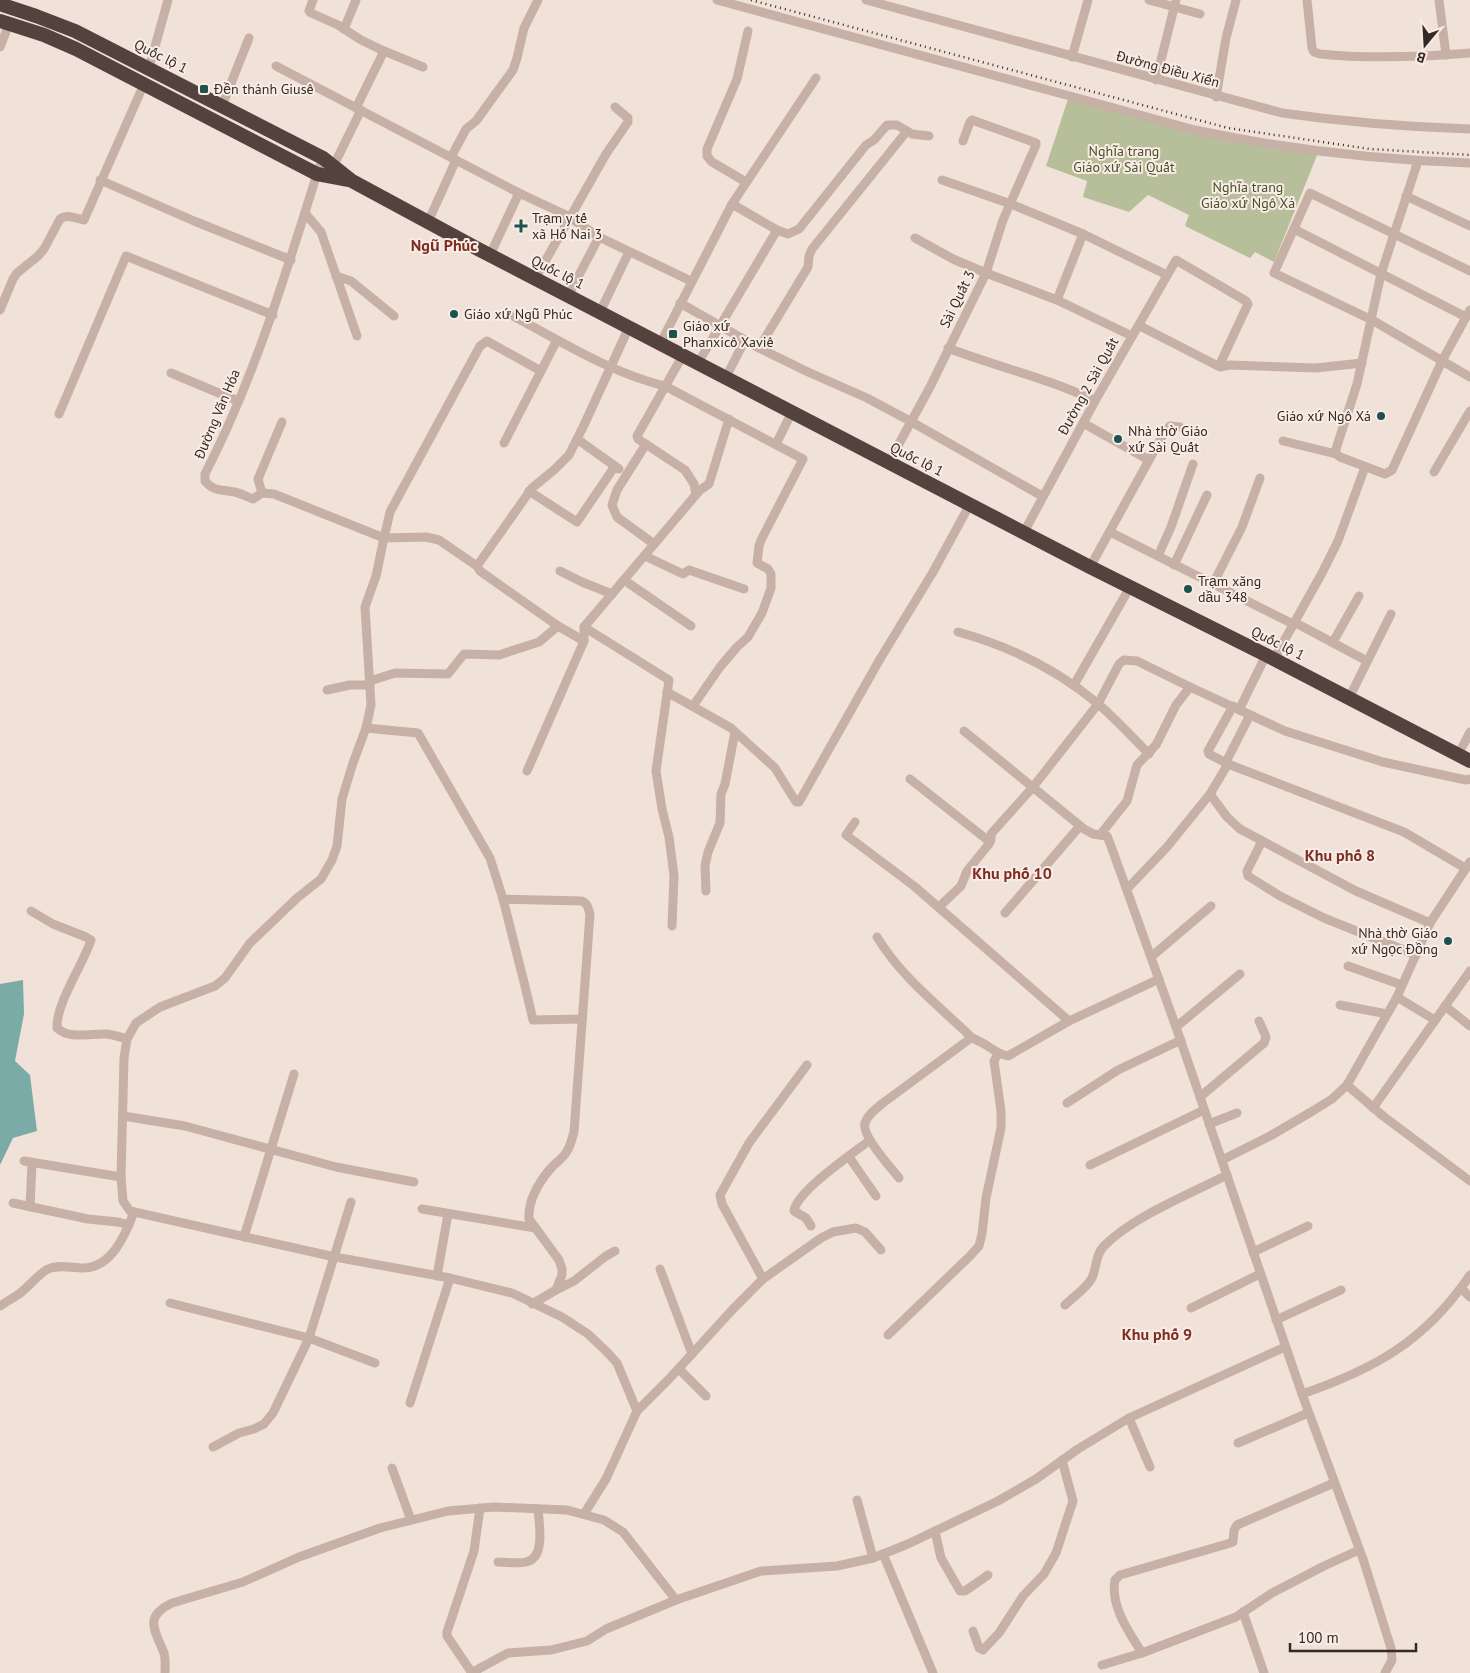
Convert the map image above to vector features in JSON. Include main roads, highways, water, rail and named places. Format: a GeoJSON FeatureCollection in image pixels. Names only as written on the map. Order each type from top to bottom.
{"type":"FeatureCollection","features":[{"type":"Feature","properties":{"kind":"highway","name":"Quốc lộ 1"},"geometry":{"type":"LineString","coordinates":[[0,4],[75,31],[149,68],[222,106],[325,169]]}},
{"type":"Feature","properties":{"kind":"highway","name":"Quốc lộ 1"},"geometry":{"type":"LineString","coordinates":[[4,22],[44,35],[76,49],[144,84],[352,181],[683,356],[1464,758]]}},
{"type":"Feature","properties":{"kind":"highway"},"geometry":{"type":"LineString","coordinates":[[144,84],[149,68]]}},
{"type":"Feature","properties":{"kind":"water"},"geometry":{"type":"Polygon","coordinates":[[[23,980],[24,1014],[15,1061],[30,1075],[37,1131],[13,1138],[0,1165],[0,984],[23,980]]]}},
{"type":"Feature","properties":{"kind":"railway"},"geometry":{"type":"LineString","coordinates":[[751,0],[1228,128],[1370,149],[1470,155]]}},
{"type":"Feature","properties":{"kind":"place","name":"Đền thánh Giusê"},"geometry":{"type":"Point","coordinates":[204,89]}},
{"type":"Feature","properties":{"kind":"place","name":"Trạm y tế xã Hố Nai 3"},"geometry":{"type":"Point","coordinates":[521,226]}},
{"type":"Feature","properties":{"kind":"place","name":"Giáo xứ Ngũ Phúc"},"geometry":{"type":"Point","coordinates":[454,314]}},
{"type":"Feature","properties":{"kind":"place","name":"Giáo xứ Phanxicô Xaviê"},"geometry":{"type":"Point","coordinates":[673,334]}},
{"type":"Feature","properties":{"kind":"place","name":"Giáo xứ Ngô Xá"},"geometry":{"type":"Point","coordinates":[1381,416]}},
{"type":"Feature","properties":{"kind":"place","name":"Nhà thờ Giáo xứ Sài Quất"},"geometry":{"type":"Point","coordinates":[1118,439]}},
{"type":"Feature","properties":{"kind":"place","name":"Trạm xăng dầu 348"},"geometry":{"type":"Point","coordinates":[1188,589]}},
{"type":"Feature","properties":{"kind":"place","name":"Nhà thờ Giáo xứ Ngọc Đồng"},"geometry":{"type":"Point","coordinates":[1448,941]}},
{"type":"Feature","properties":{"kind":"district","name":"Ngũ Phúc"},"geometry":{"type":"Point","coordinates":[444,245]}},
{"type":"Feature","properties":{"kind":"district","name":"Khu phố 8"},"geometry":{"type":"Point","coordinates":[1340,855]}},
{"type":"Feature","properties":{"kind":"district","name":"Khu phố 10"},"geometry":{"type":"Point","coordinates":[1012,873]}},
{"type":"Feature","properties":{"kind":"district","name":"Khu phố 9"},"geometry":{"type":"Point","coordinates":[1157,1334]}},
{"type":"Feature","properties":{"kind":"park label","name":"Nghĩa trang Giáo xứ Sài Quất"},"geometry":{"type":"Point","coordinates":[1124,160]}},
{"type":"Feature","properties":{"kind":"park label","name":"Nghĩa trang Giáo xứ Ngô Xá"},"geometry":{"type":"Point","coordinates":[1248,196]}}]}
